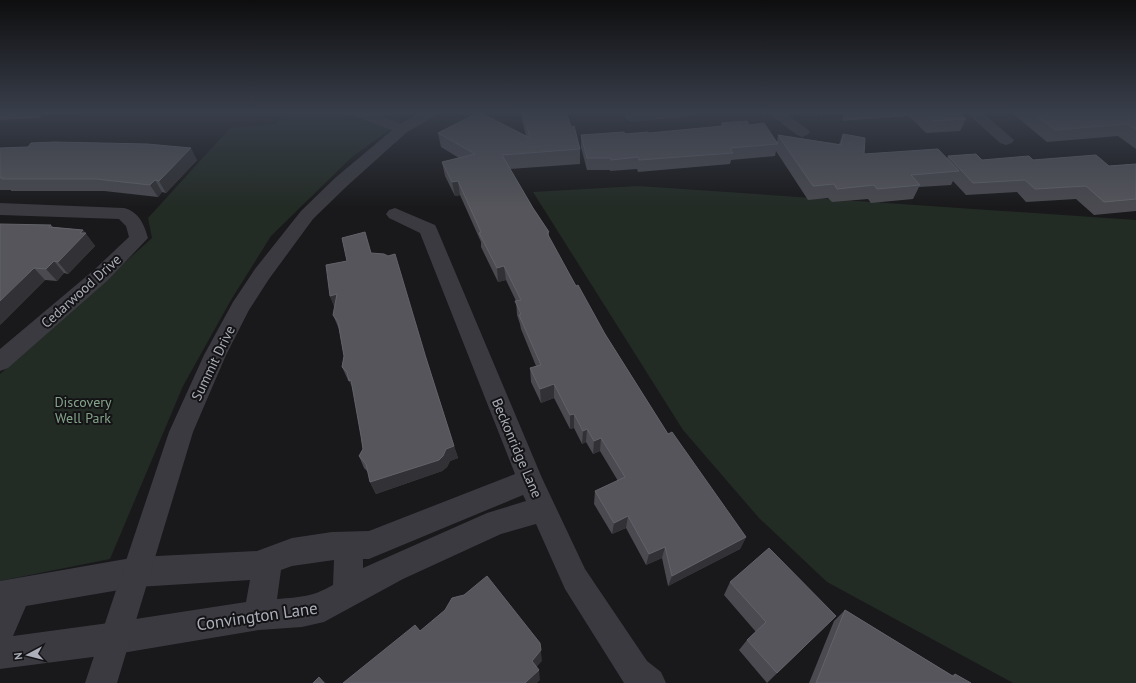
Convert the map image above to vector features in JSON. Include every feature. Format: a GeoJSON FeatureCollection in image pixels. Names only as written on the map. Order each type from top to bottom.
{"type":"FeatureCollection","features":[{"type":"Feature","properties":{"kind":"street","name":"Summit Drive"},"geometry":{"type":"LineString","coordinates":[[102,683],[181,432],[215,355],[240,307],[262,274],[307,215],[340,182],[382,144]]}},
{"type":"Feature","properties":{"kind":"street","name":"Cedarwood Drive"},"geometry":{"type":"LineString","coordinates":[[0,210],[124,214],[135,224],[139,238],[101,275],[0,362]]}},
{"type":"Feature","properties":{"kind":"street","name":"Beckonridge Lane"},"geometry":{"type":"LineString","coordinates":[[395,214],[428,229],[530,480],[575,579],[637,679]]}},
{"type":"Feature","properties":{"kind":"street"},"geometry":{"type":"LineString","coordinates":[[0,630],[8,595],[137,572],[257,564],[292,552],[332,546],[369,545],[530,480]]}},
{"type":"Feature","properties":{"kind":"street","name":"Convington Lane"},"geometry":{"type":"LineString","coordinates":[[0,653],[116,638],[260,614],[302,612],[324,607],[348,592],[393,569],[497,522],[543,509]]}},
{"type":"Feature","properties":{"kind":"street"},"geometry":{"type":"LineString","coordinates":[[348,592],[349,546]]}},
{"type":"Feature","properties":{"kind":"street"},"geometry":{"type":"LineString","coordinates":[[260,614],[268,560]]}},
{"type":"Feature","properties":{"kind":"green space","name":"Discovery Well Park"},"geometry":{"type":"Polygon","coordinates":[[[216,144],[370,144],[352,157],[271,236],[231,300],[183,386],[110,559],[0,581],[0,374],[152,238],[148,218],[216,144]]]}},
{"type":"Feature","properties":{"kind":"green space"},"geometry":{"type":"Polygon","coordinates":[[[638,186],[1136,220],[1136,683],[1013,683],[827,582],[759,518],[683,430],[533,192],[638,186]]]}},
{"type":"Feature","properties":{"kind":"building"},"geometry":{"type":"Polygon","coordinates":[[[30,144],[141,144],[191,148],[159,181],[155,180],[150,185],[96,179],[0,178],[0,148],[28,147],[30,144]]]}},
{"type":"Feature","properties":{"kind":"building"},"geometry":{"type":"Polygon","coordinates":[[[457,144],[579,144],[580,149],[502,155],[549,232],[547,233],[576,286],[578,285],[605,334],[668,434],[672,432],[746,537],[672,576],[665,547],[649,554],[628,516],[614,523],[595,491],[625,477],[601,438],[594,441],[587,429],[583,431],[574,414],[570,415],[554,384],[540,389],[530,368],[541,365],[519,315],[521,314],[515,301],[521,300],[504,266],[497,268],[479,233],[481,232],[458,181],[452,182],[442,162],[475,154],[457,144]]]}},
{"type":"Feature","properties":{"kind":"building"},"geometry":{"type":"Polygon","coordinates":[[[583,144],[778,144],[730,148],[733,153],[639,160],[638,157],[611,160],[610,158],[587,158],[583,144]]]}},
{"type":"Feature","properties":{"kind":"building"},"geometry":{"type":"Polygon","coordinates":[[[784,144],[865,144],[864,154],[938,149],[959,171],[911,175],[920,185],[877,189],[874,185],[837,189],[834,184],[813,186],[784,144]]]}},
{"type":"Feature","properties":{"kind":"building"},"geometry":{"type":"Polygon","coordinates":[[[976,154],[982,160],[1029,156],[1033,160],[1096,155],[1109,166],[1136,164],[1136,199],[1104,202],[1086,186],[1035,189],[1025,180],[973,183],[948,156],[976,154]]]}},
{"type":"Feature","properties":{"kind":"building"},"geometry":{"type":"Polygon","coordinates":[[[0,224],[51,225],[49,227],[83,230],[80,233],[86,233],[58,262],[54,261],[46,269],[34,268],[0,301],[0,224]]]}},
{"type":"Feature","properties":{"kind":"building"},"geometry":{"type":"Polygon","coordinates":[[[365,232],[371,253],[384,254],[388,256],[395,254],[454,446],[446,449],[443,456],[439,460],[370,482],[366,464],[359,456],[363,449],[351,380],[349,381],[347,372],[342,367],[344,356],[338,322],[333,315],[337,294],[330,296],[326,265],[347,261],[342,238],[365,232]]]}},
{"type":"Feature","properties":{"kind":"building"},"geometry":{"type":"Polygon","coordinates":[[[769,548],[836,616],[777,673],[747,640],[766,622],[730,582],[769,548]]]}},
{"type":"Feature","properties":{"kind":"building"},"geometry":{"type":"Polygon","coordinates":[[[487,576],[540,643],[541,650],[532,661],[539,670],[525,683],[343,683],[415,625],[420,631],[445,610],[452,598],[464,595],[487,576]]]}},
{"type":"Feature","properties":{"kind":"building"},"geometry":{"type":"Polygon","coordinates":[[[845,610],[954,677],[955,674],[971,683],[816,683],[845,610]]]}},
{"type":"Feature","properties":{"kind":"building"},"geometry":{"type":"Polygon","coordinates":[[[319,677],[324,683],[313,683],[319,677]]]}}]}
